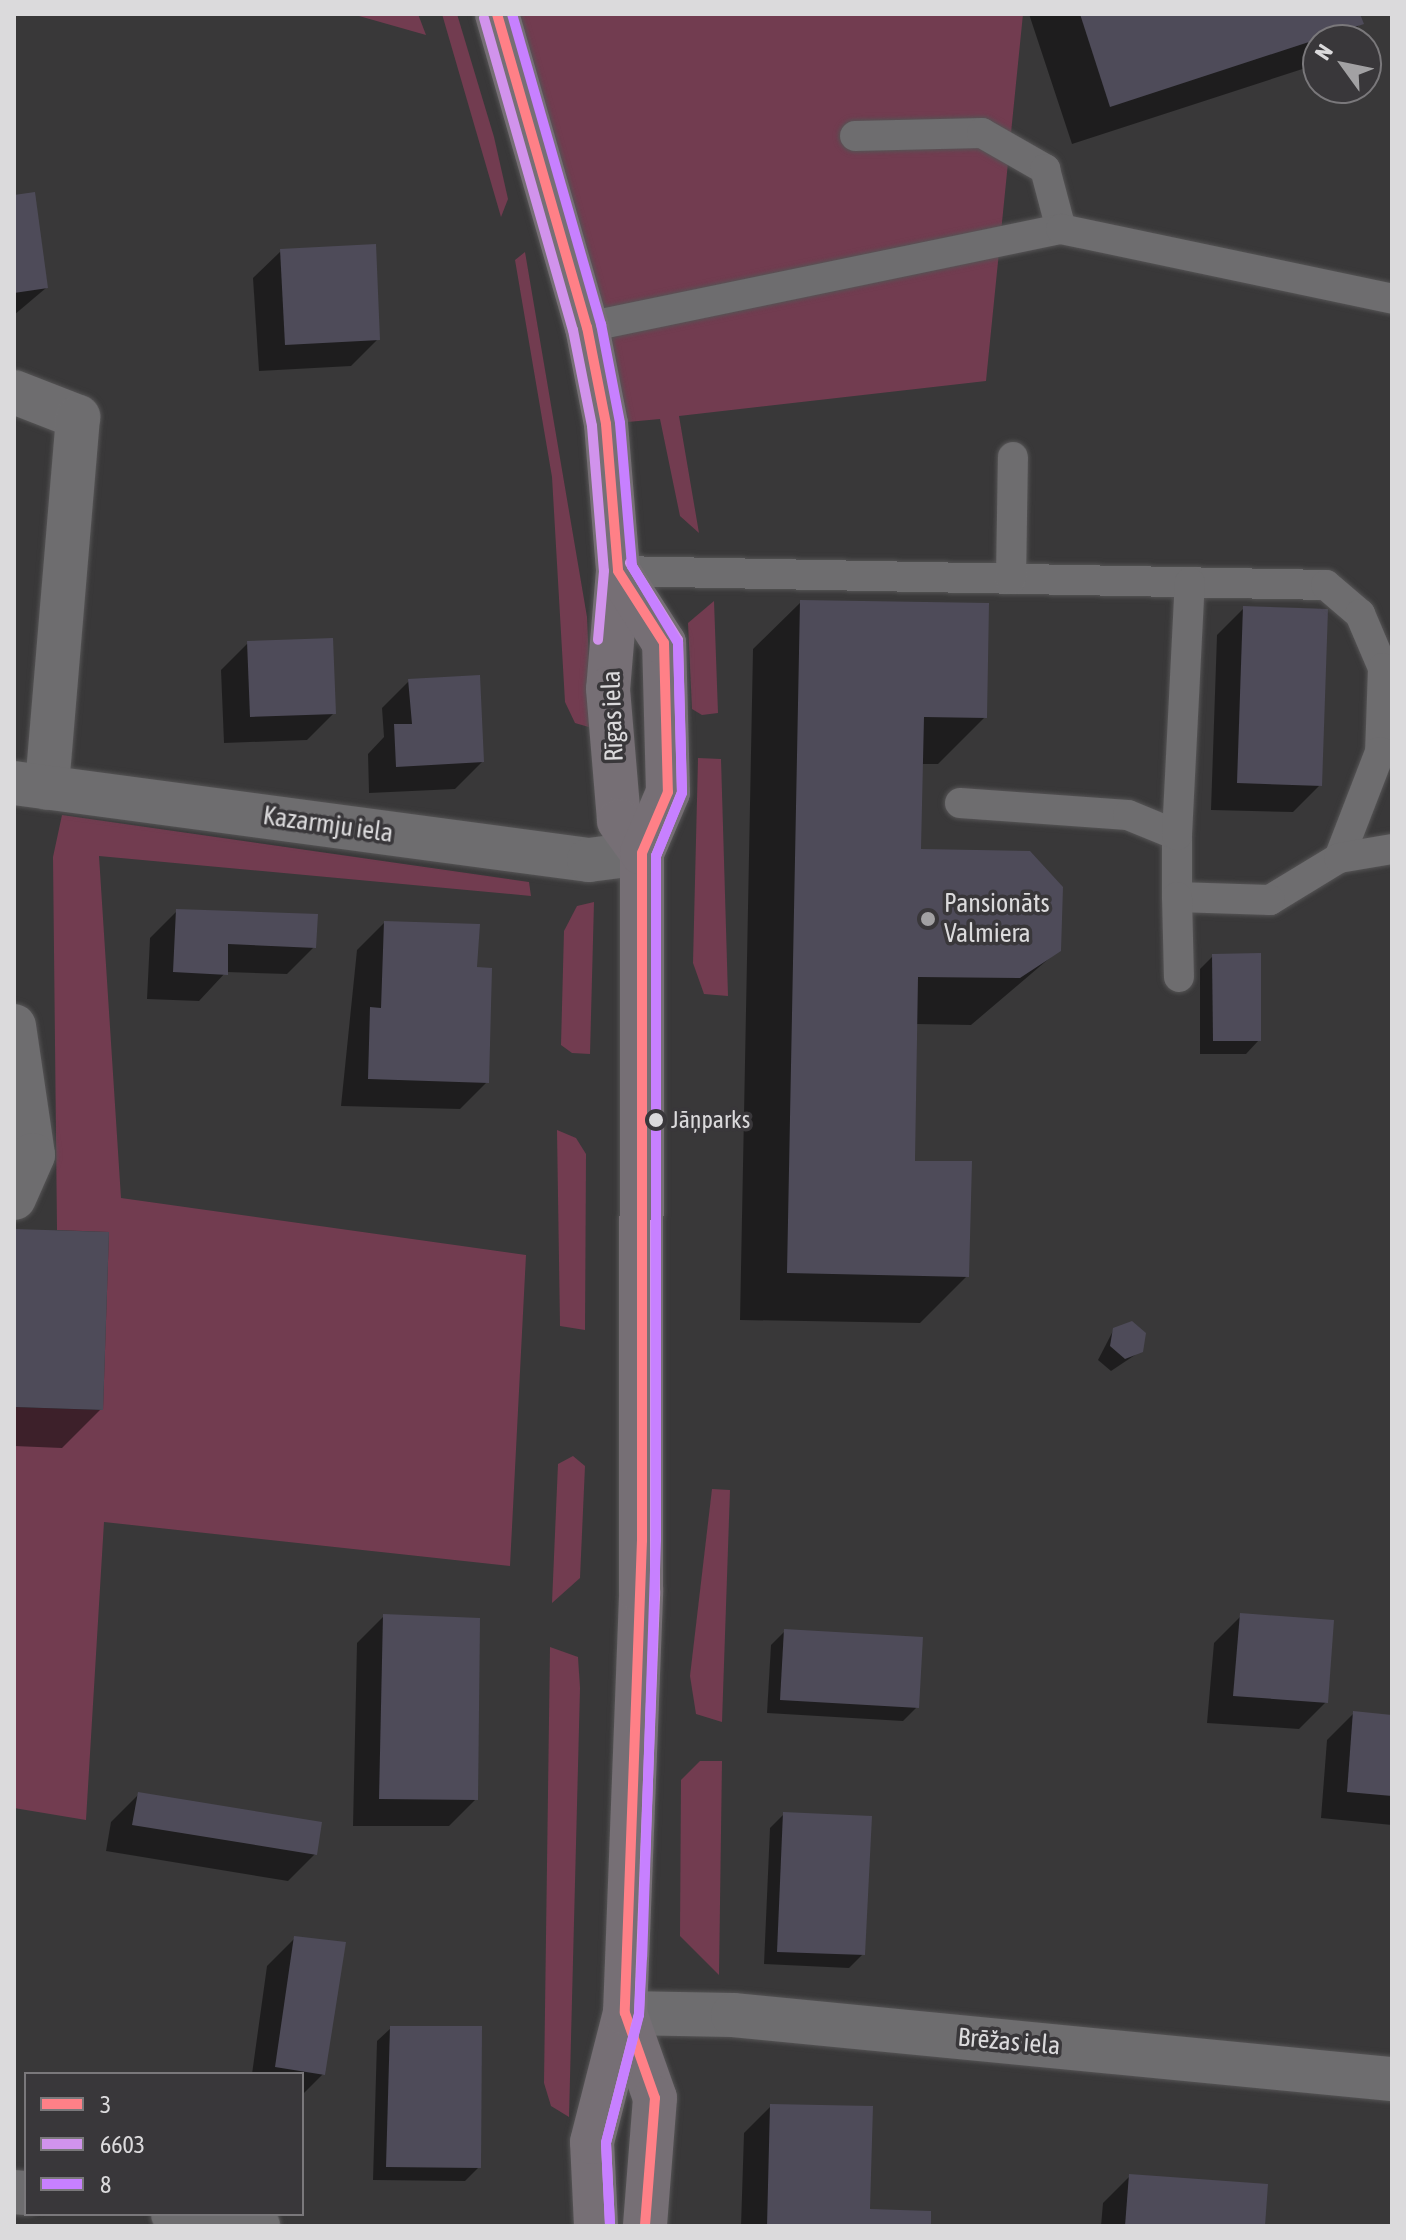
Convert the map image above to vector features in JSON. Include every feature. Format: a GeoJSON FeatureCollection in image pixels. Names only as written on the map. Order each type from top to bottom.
{"type":"FeatureCollection","features":[{"type":"Feature","properties":{"kind":"main road","name":"Rīgas iela"},"geometry":{"type":"LineString","coordinates":[[497,14],[587,327],[606,424],[618,571],[664,643],[668,792],[642,853],[642,1540],[625,2013],[592,2142],[596,2226]]}},
{"type":"Feature","properties":{"kind":"main road","name":"Rīgas iela"},"geometry":{"type":"LineString","coordinates":[[625,2013],[655,2098],[645,2226]]}},
{"type":"Feature","properties":{"kind":"street"},"geometry":{"type":"LineString","coordinates":[[14,392],[78,417],[31,785]]}},
{"type":"Feature","properties":{"kind":"street","name":"Kazarmju iela"},"geometry":{"type":"LineString","coordinates":[[31,785],[589,860],[642,853]]}},
{"type":"Feature","properties":{"kind":"street"},"geometry":{"type":"LineString","coordinates":[[14,1026],[33,1155],[14,1198]]}},
{"type":"Feature","properties":{"kind":"street","name":"Brēžas iela"},"geometry":{"type":"LineString","coordinates":[[625,2013],[733,2015],[1392,2079]]}},
{"type":"Feature","properties":{"kind":"street"},"geometry":{"type":"LineString","coordinates":[[187,2216],[258,2226]]}},
{"type":"Feature","properties":{"kind":"lane"},"geometry":{"type":"LineString","coordinates":[[855,136],[982,133],[1045,169],[1061,229]]}},
{"type":"Feature","properties":{"kind":"lane"},"geometry":{"type":"LineString","coordinates":[[587,327],[1061,229],[1392,299]]}},
{"type":"Feature","properties":{"kind":"lane"},"geometry":{"type":"LineString","coordinates":[[1011,579],[1013,457]]}},
{"type":"Feature","properties":{"kind":"lane"},"geometry":{"type":"LineString","coordinates":[[618,571],[1326,585],[1360,614],[1383,668],[1380,752],[1339,858]]}},
{"type":"Feature","properties":{"kind":"lane"},"geometry":{"type":"LineString","coordinates":[[1179,977],[1177,835],[1190,582]]}},
{"type":"Feature","properties":{"kind":"lane"},"geometry":{"type":"LineString","coordinates":[[960,803],[1128,815],[1177,835]]}},
{"type":"Feature","properties":{"kind":"lane"},"geometry":{"type":"LineString","coordinates":[[1177,897],[1270,900],[1339,858],[1392,849]]}},
{"type":"Feature","properties":{"kind":"shaded area"},"geometry":{"type":"Polygon","coordinates":[[[352,14],[418,14],[426,35],[352,14]]]}},
{"type":"Feature","properties":{"kind":"shaded area"},"geometry":{"type":"Polygon","coordinates":[[[442,14],[457,14],[494,137],[508,199],[501,217],[442,14]]]}},
{"type":"Feature","properties":{"kind":"shaded area"},"geometry":{"type":"Polygon","coordinates":[[[500,14],[1023,14],[986,381],[679,416],[699,533],[680,516],[660,419],[606,424],[500,14]]]}},
{"type":"Feature","properties":{"kind":"shaded area"},"geometry":{"type":"Polygon","coordinates":[[[525,252],[587,617],[592,728],[575,723],[565,702],[552,477],[515,260],[525,252]]]}},
{"type":"Feature","properties":{"kind":"shaded area"},"geometry":{"type":"Polygon","coordinates":[[[714,601],[718,713],[702,715],[692,709],[688,623],[714,601]]]}},
{"type":"Feature","properties":{"kind":"shaded area"},"geometry":{"type":"Polygon","coordinates":[[[698,758],[721,759],[728,996],[704,994],[693,963],[698,758]]]}},
{"type":"Feature","properties":{"kind":"shaded area"},"geometry":{"type":"Polygon","coordinates":[[[62,815],[529,882],[531,896],[99,856],[121,1198],[526,1255],[510,1566],[104,1522],[86,1820],[14,1808],[14,1407],[103,1410],[109,1232],[57,1230],[53,857],[62,815]]]}},
{"type":"Feature","properties":{"kind":"shaded area"},"geometry":{"type":"Polygon","coordinates":[[[594,902],[590,1054],[572,1053],[561,1045],[564,931],[577,906],[594,902]]]}},
{"type":"Feature","properties":{"kind":"shaded area"},"geometry":{"type":"Polygon","coordinates":[[[557,1130],[576,1138],[586,1154],[585,1330],[560,1326],[557,1130]]]}},
{"type":"Feature","properties":{"kind":"shaded area"},"geometry":{"type":"Polygon","coordinates":[[[573,1456],[585,1466],[580,1578],[552,1603],[558,1464],[573,1456]]]}},
{"type":"Feature","properties":{"kind":"shaded area"},"geometry":{"type":"Polygon","coordinates":[[[712,1489],[730,1490],[722,1722],[696,1714],[690,1676],[712,1489]]]}},
{"type":"Feature","properties":{"kind":"shaded area"},"geometry":{"type":"Polygon","coordinates":[[[550,1647],[578,1657],[580,1688],[569,2117],[551,2106],[544,2083],[550,1647]]]}},
{"type":"Feature","properties":{"kind":"shaded area"},"geometry":{"type":"Polygon","coordinates":[[[700,1761],[722,1761],[719,1975],[680,1936],[681,1780],[700,1761]]]}},
{"type":"Feature","properties":{"kind":"building"},"geometry":{"type":"Polygon","coordinates":[[[1080,14],[1360,14],[1364,24],[1302,24],[1302,44],[1110,107],[1080,14]]]}},
{"type":"Feature","properties":{"kind":"building"},"geometry":{"type":"Polygon","coordinates":[[[35,192],[48,288],[14,293],[14,195],[35,192]]]}},
{"type":"Feature","properties":{"kind":"building"},"geometry":{"type":"Polygon","coordinates":[[[376,244],[380,340],[285,345],[280,249],[376,244]]]}},
{"type":"Feature","properties":{"kind":"building","name":"Pansionāts Valmiera"},"geometry":{"type":"Polygon","coordinates":[[[800,600],[989,603],[987,718],[924,717],[921,849],[1030,851],[1063,887],[1061,951],[1020,978],[918,977],[915,1161],[972,1161],[969,1277],[787,1273],[800,600]]]}},
{"type":"Feature","properties":{"kind":"building"},"geometry":{"type":"Polygon","coordinates":[[[1243,606],[1328,609],[1322,786],[1237,783],[1243,606]]]}},
{"type":"Feature","properties":{"kind":"building"},"geometry":{"type":"Polygon","coordinates":[[[333,638],[336,714],[250,717],[247,641],[333,638]]]}},
{"type":"Feature","properties":{"kind":"building"},"geometry":{"type":"Polygon","coordinates":[[[480,675],[484,762],[396,767],[394,724],[412,724],[408,679],[480,675]]]}},
{"type":"Feature","properties":{"kind":"building"},"geometry":{"type":"Polygon","coordinates":[[[176,909],[318,914],[316,948],[228,944],[228,975],[173,972],[176,909]]]}},
{"type":"Feature","properties":{"kind":"building"},"geometry":{"type":"Polygon","coordinates":[[[384,921],[480,924],[477,967],[492,968],[489,1083],[368,1079],[370,1007],[381,1008],[384,921]]]}},
{"type":"Feature","properties":{"kind":"building"},"geometry":{"type":"Polygon","coordinates":[[[1261,953],[1261,1041],[1213,1041],[1212,954],[1261,953]]]}},
{"type":"Feature","properties":{"kind":"building"},"geometry":{"type":"Polygon","coordinates":[[[14,1229],[109,1232],[103,1410],[14,1407],[14,1229]]]}},
{"type":"Feature","properties":{"kind":"building"},"geometry":{"type":"Polygon","coordinates":[[[1132,1321],[1146,1333],[1143,1352],[1125,1359],[1110,1346],[1113,1328],[1132,1321]]]}},
{"type":"Feature","properties":{"kind":"building"},"geometry":{"type":"Polygon","coordinates":[[[1240,1613],[1334,1620],[1328,1703],[1233,1696],[1240,1613]]]}},
{"type":"Feature","properties":{"kind":"building"},"geometry":{"type":"Polygon","coordinates":[[[383,1614],[480,1618],[478,1800],[379,1799],[383,1614]]]}},
{"type":"Feature","properties":{"kind":"building"},"geometry":{"type":"Polygon","coordinates":[[[784,1629],[923,1637],[919,1708],[780,1700],[784,1629]]]}},
{"type":"Feature","properties":{"kind":"building"},"geometry":{"type":"Polygon","coordinates":[[[1353,1711],[1392,1715],[1392,1796],[1347,1792],[1353,1711]]]}},
{"type":"Feature","properties":{"kind":"building"},"geometry":{"type":"Polygon","coordinates":[[[138,1792],[322,1822],[317,1855],[132,1825],[138,1792]]]}},
{"type":"Feature","properties":{"kind":"building"},"geometry":{"type":"Polygon","coordinates":[[[783,1812],[872,1816],[865,1955],[777,1952],[783,1812]]]}},
{"type":"Feature","properties":{"kind":"building"},"geometry":{"type":"Polygon","coordinates":[[[294,1936],[346,1942],[325,2075],[275,2067],[294,1936]]]}},
{"type":"Feature","properties":{"kind":"building"},"geometry":{"type":"Polygon","coordinates":[[[390,2026],[482,2026],[481,2168],[386,2167],[390,2026]]]}},
{"type":"Feature","properties":{"kind":"building"},"geometry":{"type":"Polygon","coordinates":[[[770,2104],[873,2106],[870,2209],[931,2211],[931,2226],[767,2226],[770,2104]]]}},
{"type":"Feature","properties":{"kind":"building"},"geometry":{"type":"Polygon","coordinates":[[[1129,2174],[1268,2184],[1265,2226],[1125,2226],[1129,2174]]]}},
{"type":"Feature","properties":{"kind":"transit line","name":"3"},"geometry":{"type":"LineString","coordinates":[[497,14],[587,327],[606,424],[618,571],[664,643],[668,792],[642,853],[642,1540],[625,2013],[655,2098],[645,2226]]}},
{"type":"Feature","properties":{"kind":"transit line","name":"8"},"geometry":{"type":"LineString","coordinates":[[512,14],[601,324],[620,423],[632,566],[678,643],[682,793],[656,856],[656,1540],[642,1957],[639,2015],[606,2143],[610,2225]]}},
{"type":"Feature","properties":{"kind":"transit line","name":"6603"},"geometry":{"type":"LineString","coordinates":[[484,18],[573,330],[592,426],[604,571],[598,640]]}},
{"type":"Feature","properties":{"kind":"transit line","name":"6603"},"geometry":{"type":"LineString","coordinates":[[610,2225],[606,2143],[639,2014],[655,1592],[656,856],[682,792],[678,640],[630,563]]}},
{"type":"Feature","properties":{"kind":"place","name":"Pansionāts Valmiera"},"geometry":{"type":"Point","coordinates":[928,919]}},
{"type":"Feature","properties":{"kind":"place","name":"Jāņparks"},"geometry":{"type":"Point","coordinates":[656,1120]}}]}
